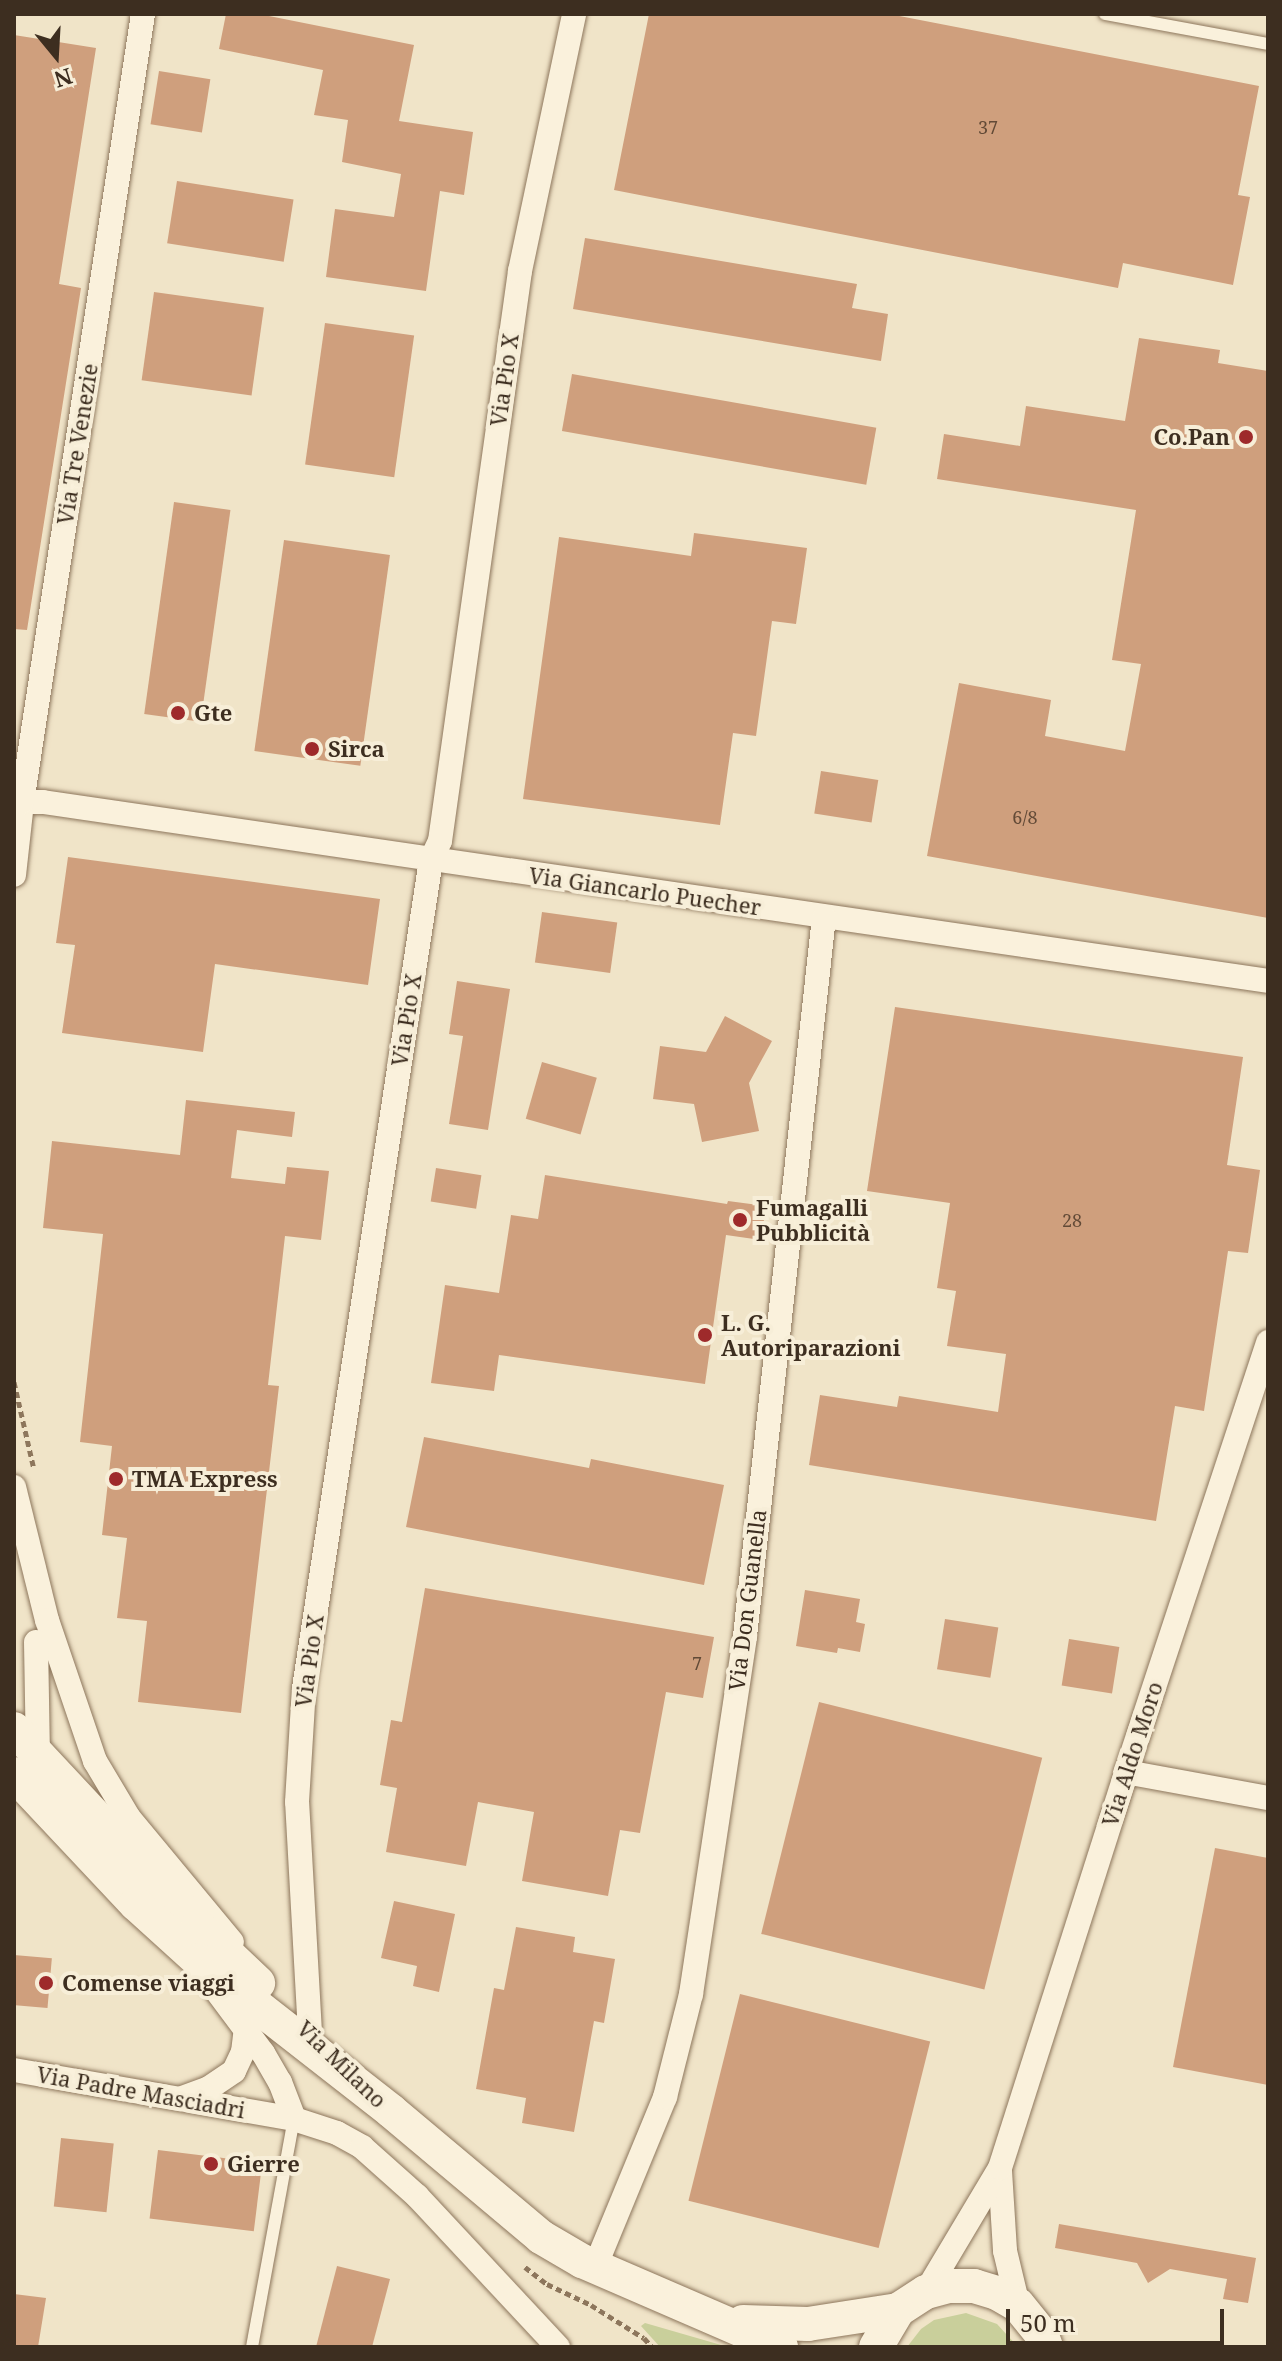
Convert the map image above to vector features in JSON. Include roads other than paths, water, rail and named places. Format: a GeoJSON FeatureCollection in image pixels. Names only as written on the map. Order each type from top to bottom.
{"type":"FeatureCollection","features":[{"type":"Feature","properties":{"kind":"main road","name":"Via Milano"},"geometry":{"type":"LineString","coordinates":[[14,1729],[26,1764],[136,1904],[176,1940],[391,2111]]}},
{"type":"Feature","properties":{"kind":"main road","name":"Via Milano"},"geometry":{"type":"LineString","coordinates":[[26,1764],[391,2111]]}},
{"type":"Feature","properties":{"kind":"main road"},"geometry":{"type":"LineString","coordinates":[[391,2111],[554,2247],[781,2347]]}},
{"type":"Feature","properties":{"kind":"main road"},"geometry":{"type":"LineString","coordinates":[[876,2347],[883,2329],[898,2310],[926,2292],[949,2286],[974,2286],[997,2293],[1018,2305],[1047,2342]]}},
{"type":"Feature","properties":{"kind":"main road"},"geometry":{"type":"LineString","coordinates":[[718,2320],[808,2324],[898,2310]]}},
{"type":"Feature","properties":{"kind":"street","name":"Via Tre Venezie"},"geometry":{"type":"LineString","coordinates":[[15,861],[21,788],[143,14]]}},
{"type":"Feature","properties":{"kind":"street","name":"Via Pio X"},"geometry":{"type":"LineString","coordinates":[[310,2033],[297,1812],[303,1697],[431,860],[440,841],[520,271],[574,14]]}},
{"type":"Feature","properties":{"kind":"street","name":"Via Giancarlo Puecher"},"geometry":{"type":"LineString","coordinates":[[21,788],[43,802],[1268,981]]}},
{"type":"Feature","properties":{"kind":"street","name":"Via Don Guanella"},"geometry":{"type":"LineString","coordinates":[[595,2267],[676,2067],[691,1994],[745,1636],[824,917]]}},
{"type":"Feature","properties":{"kind":"street","name":"Via Aldo Moro"},"geometry":{"type":"LineString","coordinates":[[926,2292],[1000,2168],[1268,1342]]}},
{"type":"Feature","properties":{"kind":"street"},"geometry":{"type":"LineString","coordinates":[[25,1483],[47,1620],[82,1728],[109,1789],[135,1826],[214,1918],[256,1981]]}},
{"type":"Feature","properties":{"kind":"street"},"geometry":{"type":"LineString","coordinates":[[14,1663],[36,1642],[47,1620]]}},
{"type":"Feature","properties":{"kind":"street"},"geometry":{"type":"LineString","coordinates":[[26,1764],[36,1642]]}},
{"type":"Feature","properties":{"kind":"street"},"geometry":{"type":"LineString","coordinates":[[1126,1772],[1268,1798]]}},
{"type":"Feature","properties":{"kind":"street"},"geometry":{"type":"LineString","coordinates":[[176,1940],[246,2027],[280,2082],[294,2119]]}},
{"type":"Feature","properties":{"kind":"street"},"geometry":{"type":"LineString","coordinates":[[178,2099],[209,2088],[234,2071],[243,2052],[246,2027]]}},
{"type":"Feature","properties":{"kind":"street","name":"Via Padre Masciadri"},"geometry":{"type":"LineString","coordinates":[[14,2070],[294,2119],[337,2133],[370,2154],[417,2196],[558,2347]]}},
{"type":"Feature","properties":{"kind":"street","name":"Via Aldo Moro"},"geometry":{"type":"LineString","coordinates":[[1000,2168],[1005,2251],[1018,2305]]}},
{"type":"Feature","properties":{"kind":"lane"},"geometry":{"type":"LineString","coordinates":[[1105,14],[1268,44]]}},
{"type":"Feature","properties":{"kind":"lane"},"geometry":{"type":"LineString","coordinates":[[252,2347],[294,2119]]}},
{"type":"Feature","properties":{"kind":"place","name":"Co.Pan"},"geometry":{"type":"Point","coordinates":[1246,437]}},
{"type":"Feature","properties":{"kind":"place","name":"Gte"},"geometry":{"type":"Point","coordinates":[178,713]}},
{"type":"Feature","properties":{"kind":"place","name":"Sirca"},"geometry":{"type":"Point","coordinates":[312,749]}},
{"type":"Feature","properties":{"kind":"place","name":"Fumagalli Pubblicità"},"geometry":{"type":"Point","coordinates":[740,1220]}},
{"type":"Feature","properties":{"kind":"place","name":"L. G. Autoriparazioni"},"geometry":{"type":"Point","coordinates":[705,1335]}},
{"type":"Feature","properties":{"kind":"place","name":"TMA Express"},"geometry":{"type":"Point","coordinates":[116,1479]}},
{"type":"Feature","properties":{"kind":"place","name":"Comense viaggi"},"geometry":{"type":"Point","coordinates":[46,1983]}},
{"type":"Feature","properties":{"kind":"place","name":"Gierre"},"geometry":{"type":"Point","coordinates":[211,2164]}}]}
